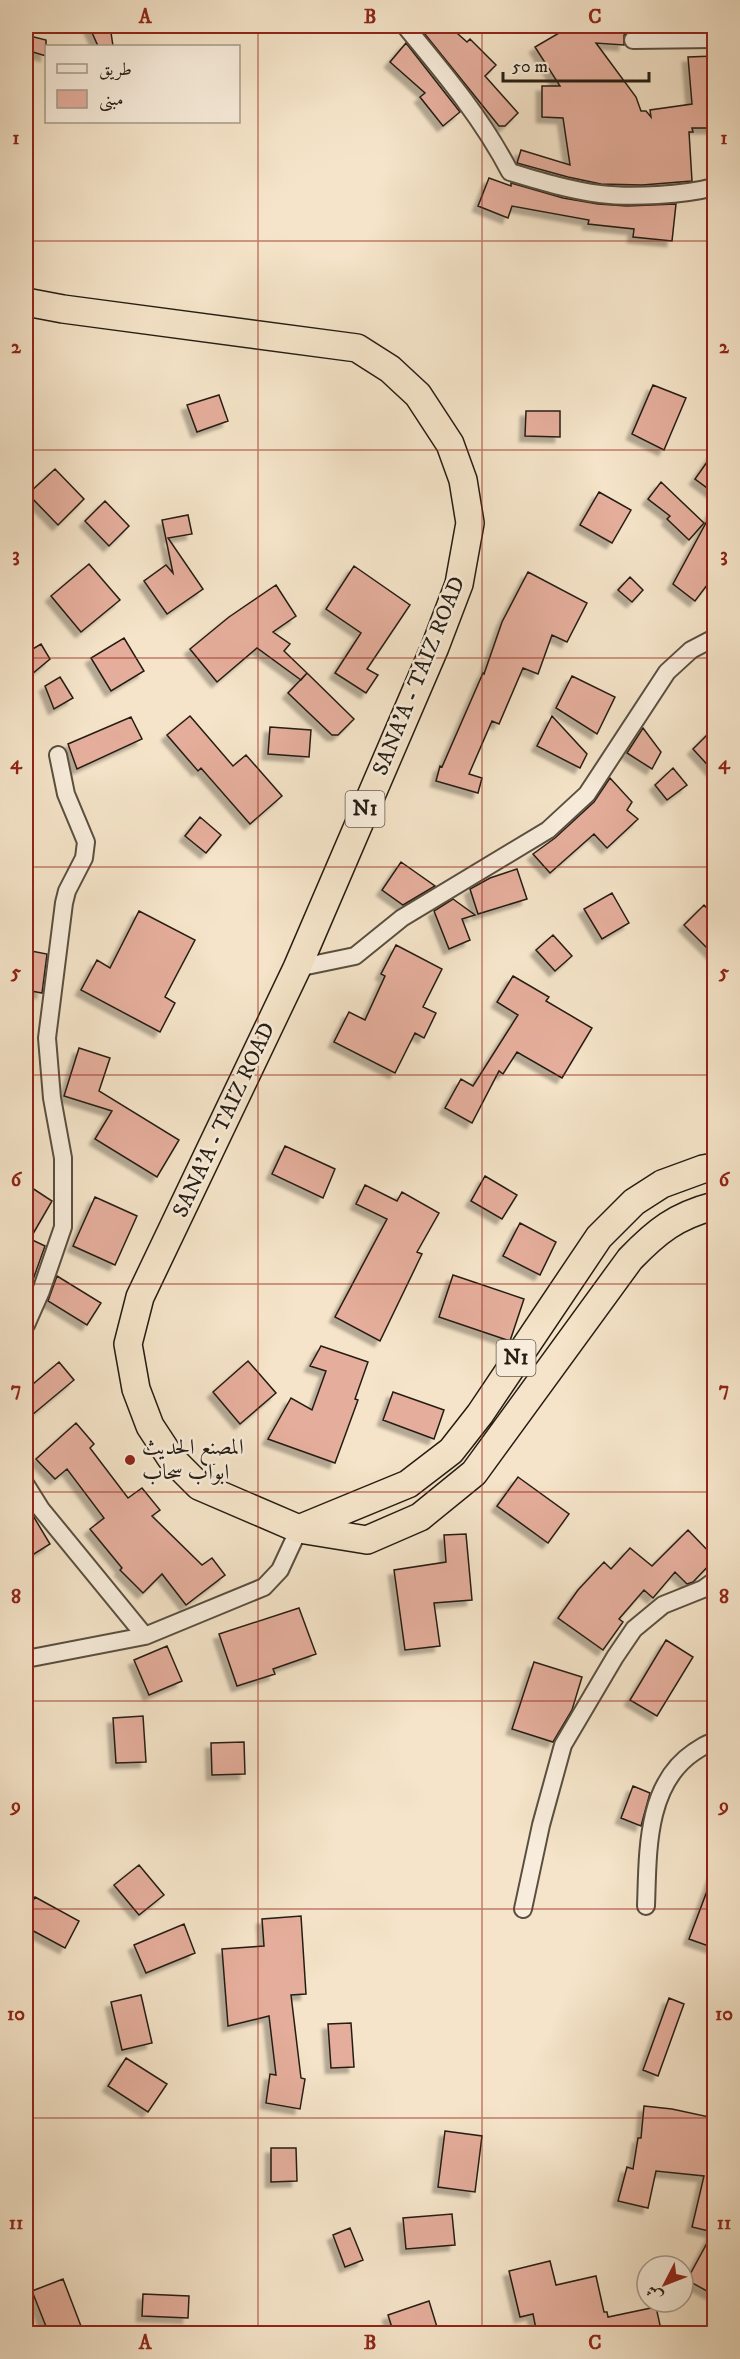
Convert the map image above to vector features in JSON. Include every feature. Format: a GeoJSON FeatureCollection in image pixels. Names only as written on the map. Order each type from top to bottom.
{"type":"FeatureCollection","features":[{"type":"Feature","properties":{"kind":"highway","name":"SANA'A - TAIZ ROAD"},"geometry":{"type":"LineString","coordinates":[[26,302],[357,348],[390,369],[418,395],[450,444],[463,480],[470,523],[459,584],[435,647],[297,968],[140,1297],[128,1344],[136,1389],[150,1426],[171,1458],[199,1486],[299,1529],[367,1540],[420,1517],[474,1473],[630,1259],[654,1234],[685,1215],[714,1206]]}},
{"type":"Feature","properties":{"kind":"highway","name":"N1"},"geometry":{"type":"LineString","coordinates":[[299,1529],[408,1484],[451,1451],[480,1414],[599,1237],[634,1202],[662,1184],[714,1167]]}},
{"type":"Feature","properties":{"kind":"street"},"geometry":{"type":"LineString","coordinates":[[405,26],[494,140],[510,172],[559,186],[601,194],[695,192],[714,187]]}},
{"type":"Feature","properties":{"kind":"street"},"geometry":{"type":"LineString","coordinates":[[633,40],[714,39]]}},
{"type":"Feature","properties":{"kind":"street"},"geometry":{"type":"LineString","coordinates":[[297,968],[355,956],[402,918],[548,830],[587,794],[667,672],[690,650],[714,638]]}},
{"type":"Feature","properties":{"kind":"street"},"geometry":{"type":"LineString","coordinates":[[26,1325],[41,1291],[63,1227],[63,1158],[52,1098],[47,1038],[64,903],[67,891],[84,858],[86,842],[66,794],[58,754]]}},
{"type":"Feature","properties":{"kind":"street"},"geometry":{"type":"LineString","coordinates":[[26,1485],[41,1509],[145,1636]]}},
{"type":"Feature","properties":{"kind":"street"},"geometry":{"type":"LineString","coordinates":[[26,1659],[145,1636],[264,1587],[280,1570],[299,1529]]}},
{"type":"Feature","properties":{"kind":"street"},"geometry":{"type":"LineString","coordinates":[[523,1909],[541,1825],[563,1745],[634,1629],[663,1605],[703,1589],[714,1581]]}},
{"type":"Feature","properties":{"kind":"street"},"geometry":{"type":"LineString","coordinates":[[646,1906],[648,1842],[660,1796],[670,1774],[688,1756],[708,1743],[714,1742]]}},
{"type":"Feature","properties":{"kind":"building"},"geometry":{"type":"Polygon","coordinates":[[[89,26],[110,26],[113,45],[98,45],[89,26]]]}},
{"type":"Feature","properties":{"kind":"building"},"geometry":{"type":"Polygon","coordinates":[[[422,26],[449,26],[467,42],[470,39],[496,65],[485,76],[518,113],[505,126],[499,126],[420,28],[422,26]]]}},
{"type":"Feature","properties":{"kind":"building"},"geometry":{"type":"Polygon","coordinates":[[[571,26],[635,26],[635,29],[624,35],[624,45],[596,43],[636,97],[641,111],[646,111],[651,117],[650,110],[692,104],[688,57],[714,56],[714,128],[692,128],[693,132],[689,132],[692,181],[642,185],[601,184],[517,163],[521,150],[570,165],[563,118],[542,117],[542,86],[560,86],[535,47],[571,26]]]}},
{"type":"Feature","properties":{"kind":"building"},"geometry":{"type":"Polygon","coordinates":[[[26,35],[46,40],[45,56],[26,50],[26,35]]]}},
{"type":"Feature","properties":{"kind":"building"},"geometry":{"type":"Polygon","coordinates":[[[406,43],[460,112],[443,126],[420,97],[425,93],[390,62],[406,43]]]}},
{"type":"Feature","properties":{"kind":"building"},"geometry":{"type":"Polygon","coordinates":[[[489,178],[511,186],[511,183],[563,198],[598,204],[627,206],[676,204],[672,241],[633,237],[634,229],[588,224],[589,220],[512,206],[508,218],[478,206],[489,178]]]}},
{"type":"Feature","properties":{"kind":"building"},"geometry":{"type":"Polygon","coordinates":[[[653,385],[686,398],[664,450],[632,434],[653,385]]]}},
{"type":"Feature","properties":{"kind":"building"},"geometry":{"type":"Polygon","coordinates":[[[219,395],[228,421],[197,432],[187,405],[219,395]]]}},
{"type":"Feature","properties":{"kind":"building"},"geometry":{"type":"Polygon","coordinates":[[[526,411],[560,411],[560,437],[525,436],[526,411]]]}},
{"type":"Feature","properties":{"kind":"building"},"geometry":{"type":"Polygon","coordinates":[[[714,452],[714,493],[695,479],[714,452]]]}},
{"type":"Feature","properties":{"kind":"building"},"geometry":{"type":"Polygon","coordinates":[[[55,469],[84,499],[58,525],[28,494],[55,469]]]}},
{"type":"Feature","properties":{"kind":"building"},"geometry":{"type":"Polygon","coordinates":[[[661,482],[704,523],[689,540],[667,519],[670,516],[648,499],[661,482]]]}},
{"type":"Feature","properties":{"kind":"building"},"geometry":{"type":"Polygon","coordinates":[[[599,492],[631,510],[612,543],[580,525],[599,492]]]}},
{"type":"Feature","properties":{"kind":"building"},"geometry":{"type":"Polygon","coordinates":[[[105,501],[129,526],[109,546],[85,521],[105,501]]]}},
{"type":"Feature","properties":{"kind":"building"},"geometry":{"type":"Polygon","coordinates":[[[714,508],[714,576],[695,601],[673,584],[714,508]]]}},
{"type":"Feature","properties":{"kind":"building"},"geometry":{"type":"Polygon","coordinates":[[[188,515],[192,534],[168,538],[203,589],[167,614],[144,581],[166,565],[173,573],[162,520],[188,515]]]}},
{"type":"Feature","properties":{"kind":"building"},"geometry":{"type":"Polygon","coordinates":[[[89,564],[120,600],[81,632],[51,596],[89,564]]]}},
{"type":"Feature","properties":{"kind":"building"},"geometry":{"type":"Polygon","coordinates":[[[354,566],[410,605],[367,669],[378,675],[366,693],[335,673],[361,633],[326,609],[354,566]]]}},
{"type":"Feature","properties":{"kind":"building"},"geometry":{"type":"Polygon","coordinates":[[[528,572],[587,603],[567,642],[552,635],[538,674],[523,668],[499,724],[492,721],[469,774],[482,778],[478,793],[436,781],[440,766],[442,767],[484,674],[502,622],[528,572]]]}},
{"type":"Feature","properties":{"kind":"building"},"geometry":{"type":"Polygon","coordinates":[[[630,577],[643,590],[632,602],[618,590],[630,577]]]}},
{"type":"Feature","properties":{"kind":"building"},"geometry":{"type":"Polygon","coordinates":[[[276,585],[296,616],[273,632],[290,644],[284,651],[307,673],[301,680],[257,648],[217,682],[190,649],[229,617],[276,585]]]}},
{"type":"Feature","properties":{"kind":"building"},"geometry":{"type":"Polygon","coordinates":[[[124,638],[144,671],[111,691],[91,658],[124,638]]]}},
{"type":"Feature","properties":{"kind":"building"},"geometry":{"type":"Polygon","coordinates":[[[41,644],[50,659],[26,679],[26,653],[41,644]]]}},
{"type":"Feature","properties":{"kind":"building"},"geometry":{"type":"Polygon","coordinates":[[[307,673],[354,719],[338,735],[332,735],[288,693],[307,673]]]}},
{"type":"Feature","properties":{"kind":"building"},"geometry":{"type":"Polygon","coordinates":[[[572,676],[615,697],[597,734],[556,708],[572,676]]]}},
{"type":"Feature","properties":{"kind":"building"},"geometry":{"type":"Polygon","coordinates":[[[60,677],[73,698],[54,709],[45,686],[60,677]]]}},
{"type":"Feature","properties":{"kind":"building"},"geometry":{"type":"Polygon","coordinates":[[[190,716],[233,766],[246,755],[282,796],[250,824],[201,768],[198,771],[167,735],[190,716]]]}},
{"type":"Feature","properties":{"kind":"building"},"geometry":{"type":"Polygon","coordinates":[[[552,716],[587,754],[580,768],[537,746],[552,716]]]}},
{"type":"Feature","properties":{"kind":"building"},"geometry":{"type":"Polygon","coordinates":[[[131,717],[142,739],[77,769],[68,744],[131,717]]]}},
{"type":"Feature","properties":{"kind":"building"},"geometry":{"type":"Polygon","coordinates":[[[270,727],[311,730],[309,757],[268,754],[270,727]]]}},
{"type":"Feature","properties":{"kind":"building"},"geometry":{"type":"Polygon","coordinates":[[[643,728],[661,752],[652,769],[627,753],[643,728]]]}},
{"type":"Feature","properties":{"kind":"building"},"geometry":{"type":"Polygon","coordinates":[[[714,728],[714,772],[693,749],[714,728]]]}},
{"type":"Feature","properties":{"kind":"building"},"geometry":{"type":"Polygon","coordinates":[[[673,768],[687,785],[667,800],[655,785],[673,768]]]}},
{"type":"Feature","properties":{"kind":"building"},"geometry":{"type":"Polygon","coordinates":[[[610,778],[632,802],[627,810],[638,819],[607,848],[594,834],[550,873],[533,854],[555,838],[594,802],[610,778]]]}},
{"type":"Feature","properties":{"kind":"building"},"geometry":{"type":"Polygon","coordinates":[[[200,817],[221,835],[206,853],[185,836],[200,817]]]}},
{"type":"Feature","properties":{"kind":"building"},"geometry":{"type":"Polygon","coordinates":[[[401,862],[435,886],[403,905],[382,890],[401,862]]]}},
{"type":"Feature","properties":{"kind":"building"},"geometry":{"type":"Polygon","coordinates":[[[517,869],[527,899],[478,914],[470,889],[490,878],[517,869]]]}},
{"type":"Feature","properties":{"kind":"building"},"geometry":{"type":"Polygon","coordinates":[[[612,893],[629,923],[602,939],[584,909],[612,893]]]}},
{"type":"Feature","properties":{"kind":"building"},"geometry":{"type":"Polygon","coordinates":[[[453,899],[475,915],[462,919],[470,940],[449,949],[434,911],[453,899]]]}},
{"type":"Feature","properties":{"kind":"building"},"geometry":{"type":"Polygon","coordinates":[[[704,905],[714,916],[714,955],[684,925],[704,905]]]}},
{"type":"Feature","properties":{"kind":"building"},"geometry":{"type":"Polygon","coordinates":[[[139,911],[195,940],[165,997],[175,1003],[160,1032],[81,990],[97,960],[110,968],[139,911]]]}},
{"type":"Feature","properties":{"kind":"building"},"geometry":{"type":"Polygon","coordinates":[[[553,935],[572,956],[555,971],[536,950],[553,935]]]}},
{"type":"Feature","properties":{"kind":"building"},"geometry":{"type":"Polygon","coordinates":[[[396,945],[442,969],[423,1007],[436,1013],[424,1038],[415,1033],[395,1073],[334,1042],[349,1012],[365,1020],[385,976],[381,974],[396,945]]]}},
{"type":"Feature","properties":{"kind":"building"},"geometry":{"type":"Polygon","coordinates":[[[26,950],[47,954],[42,993],[26,990],[26,950]]]}},
{"type":"Feature","properties":{"kind":"building"},"geometry":{"type":"Polygon","coordinates":[[[513,976],[549,997],[546,1001],[592,1028],[562,1078],[517,1052],[503,1074],[499,1071],[472,1123],[445,1108],[461,1079],[473,1086],[518,1015],[497,1002],[513,976]]]}},
{"type":"Feature","properties":{"kind":"building"},"geometry":{"type":"Polygon","coordinates":[[[79,1048],[110,1058],[99,1091],[179,1140],[157,1177],[95,1139],[112,1111],[64,1096],[79,1048]]]}},
{"type":"Feature","properties":{"kind":"building"},"geometry":{"type":"Polygon","coordinates":[[[285,1146],[335,1169],[323,1198],[272,1174],[285,1146]]]}},
{"type":"Feature","properties":{"kind":"building"},"geometry":{"type":"Polygon","coordinates":[[[485,1176],[517,1195],[502,1219],[471,1201],[485,1176]]]}},
{"type":"Feature","properties":{"kind":"building"},"geometry":{"type":"Polygon","coordinates":[[[26,1184],[52,1201],[30,1239],[45,1246],[29,1291],[26,1289],[26,1184]]]}},
{"type":"Feature","properties":{"kind":"building"},"geometry":{"type":"Polygon","coordinates":[[[365,1185],[397,1201],[402,1192],[439,1213],[417,1252],[422,1254],[380,1341],[335,1317],[387,1219],[356,1204],[365,1185]]]}},
{"type":"Feature","properties":{"kind":"building"},"geometry":{"type":"Polygon","coordinates":[[[95,1197],[137,1216],[115,1265],[73,1246],[95,1197]]]}},
{"type":"Feature","properties":{"kind":"building"},"geometry":{"type":"Polygon","coordinates":[[[520,1223],[556,1242],[540,1275],[503,1256],[520,1223]]]}},
{"type":"Feature","properties":{"kind":"building"},"geometry":{"type":"Polygon","coordinates":[[[453,1275],[524,1299],[510,1341],[439,1317],[453,1275]]]}},
{"type":"Feature","properties":{"kind":"building"},"geometry":{"type":"Polygon","coordinates":[[[57,1276],[101,1303],[87,1325],[48,1301],[57,1276]]]}},
{"type":"Feature","properties":{"kind":"building"},"geometry":{"type":"Polygon","coordinates":[[[321,1346],[368,1362],[355,1399],[358,1400],[335,1463],[268,1439],[291,1398],[312,1410],[326,1371],[310,1366],[321,1346]]]}},
{"type":"Feature","properties":{"kind":"building"},"geometry":{"type":"Polygon","coordinates":[[[248,1361],[276,1393],[240,1424],[213,1392],[248,1361]]]}},
{"type":"Feature","properties":{"kind":"building"},"geometry":{"type":"Polygon","coordinates":[[[59,1362],[74,1380],[26,1420],[26,1390],[59,1362]]]}},
{"type":"Feature","properties":{"kind":"building"},"geometry":{"type":"Polygon","coordinates":[[[393,1392],[444,1410],[434,1439],[383,1420],[393,1392]]]}},
{"type":"Feature","properties":{"kind":"building"},"geometry":{"type":"Polygon","coordinates":[[[76,1423],[94,1444],[90,1448],[128,1498],[142,1488],[160,1510],[152,1516],[202,1565],[212,1558],[225,1575],[186,1605],[162,1574],[143,1593],[120,1570],[122,1568],[90,1529],[104,1518],[67,1469],[55,1479],[36,1459],[76,1423]]]}},
{"type":"Feature","properties":{"kind":"building"},"geometry":{"type":"Polygon","coordinates":[[[518,1477],[569,1514],[548,1543],[497,1506],[518,1477]]]}},
{"type":"Feature","properties":{"kind":"building"},"geometry":{"type":"Polygon","coordinates":[[[26,1504],[50,1544],[26,1559],[26,1504]]]}},
{"type":"Feature","properties":{"kind":"building"},"geometry":{"type":"Polygon","coordinates":[[[688,1530],[714,1557],[714,1560],[693,1582],[687,1584],[675,1572],[653,1598],[644,1590],[619,1619],[623,1622],[603,1650],[558,1618],[578,1590],[604,1562],[611,1569],[630,1548],[652,1566],[688,1530]]]}},
{"type":"Feature","properties":{"kind":"building"},"geometry":{"type":"Polygon","coordinates":[[[466,1534],[472,1600],[434,1603],[440,1646],[405,1650],[394,1570],[446,1562],[444,1535],[466,1534]]]}},
{"type":"Feature","properties":{"kind":"building"},"geometry":{"type":"Polygon","coordinates":[[[299,1608],[316,1654],[273,1669],[275,1674],[237,1686],[219,1634],[299,1608]]]}},
{"type":"Feature","properties":{"kind":"building"},"geometry":{"type":"Polygon","coordinates":[[[666,1640],[693,1657],[657,1716],[630,1700],[666,1640]]]}},
{"type":"Feature","properties":{"kind":"building"},"geometry":{"type":"Polygon","coordinates":[[[167,1646],[182,1681],[149,1695],[134,1660],[167,1646]]]}},
{"type":"Feature","properties":{"kind":"building"},"geometry":{"type":"Polygon","coordinates":[[[534,1662],[582,1677],[572,1710],[553,1742],[512,1729],[534,1662]]]}},
{"type":"Feature","properties":{"kind":"building"},"geometry":{"type":"Polygon","coordinates":[[[143,1716],[146,1762],[116,1763],[113,1718],[143,1716]]]}},
{"type":"Feature","properties":{"kind":"building"},"geometry":{"type":"Polygon","coordinates":[[[244,1742],[245,1774],[212,1775],[211,1743],[244,1742]]]}},
{"type":"Feature","properties":{"kind":"building"},"geometry":{"type":"Polygon","coordinates":[[[633,1786],[650,1793],[641,1826],[621,1818],[633,1786]]]}},
{"type":"Feature","properties":{"kind":"building"},"geometry":{"type":"Polygon","coordinates":[[[139,1865],[164,1895],[139,1915],[114,1885],[139,1865]]]}},
{"type":"Feature","properties":{"kind":"building"},"geometry":{"type":"Polygon","coordinates":[[[714,1875],[714,1948],[689,1939],[714,1875]]]}},
{"type":"Feature","properties":{"kind":"building"},"geometry":{"type":"Polygon","coordinates":[[[35,1897],[79,1921],[65,1948],[26,1927],[26,1915],[35,1897]]]}},
{"type":"Feature","properties":{"kind":"building"},"geometry":{"type":"Polygon","coordinates":[[[301,1916],[306,1994],[291,1995],[301,2078],[305,2079],[300,2109],[266,2103],[270,2074],[276,2075],[269,2016],[228,2026],[222,1949],[264,1946],[262,1919],[301,1916]]]}},
{"type":"Feature","properties":{"kind":"building"},"geometry":{"type":"Polygon","coordinates":[[[184,1924],[195,1953],[146,1973],[134,1945],[184,1924]]]}},
{"type":"Feature","properties":{"kind":"building"},"geometry":{"type":"Polygon","coordinates":[[[141,1995],[152,2043],[122,2050],[111,2002],[141,1995]]]}},
{"type":"Feature","properties":{"kind":"building"},"geometry":{"type":"Polygon","coordinates":[[[669,1998],[684,2004],[658,2076],[643,2070],[669,1998]]]}},
{"type":"Feature","properties":{"kind":"building"},"geometry":{"type":"Polygon","coordinates":[[[351,2023],[354,2067],[331,2068],[328,2024],[351,2023]]]}},
{"type":"Feature","properties":{"kind":"building"},"geometry":{"type":"Polygon","coordinates":[[[126,2058],[167,2084],[148,2112],[108,2086],[126,2058]]]}},
{"type":"Feature","properties":{"kind":"building"},"geometry":{"type":"Polygon","coordinates":[[[644,2106],[714,2118],[714,2295],[695,2284],[695,2265],[713,2232],[692,2227],[704,2176],[656,2171],[648,2208],[618,2201],[627,2167],[633,2169],[638,2138],[641,2138],[644,2106]]]}},
{"type":"Feature","properties":{"kind":"building"},"geometry":{"type":"Polygon","coordinates":[[[445,2131],[482,2136],[475,2192],[438,2187],[445,2131]]]}},
{"type":"Feature","properties":{"kind":"building"},"geometry":{"type":"Polygon","coordinates":[[[271,2148],[296,2148],[297,2181],[271,2182],[271,2148]]]}},
{"type":"Feature","properties":{"kind":"building"},"geometry":{"type":"Polygon","coordinates":[[[452,2214],[455,2245],[406,2249],[403,2218],[452,2214]]]}},
{"type":"Feature","properties":{"kind":"building"},"geometry":{"type":"Polygon","coordinates":[[[350,2228],[363,2260],[345,2267],[333,2235],[350,2228]]]}},
{"type":"Feature","properties":{"kind":"building"},"geometry":{"type":"Polygon","coordinates":[[[550,2261],[556,2285],[596,2276],[604,2312],[607,2312],[608,2317],[635,2311],[635,2314],[658,2314],[662,2334],[537,2334],[533,2314],[520,2317],[509,2271],[550,2261]]]}},
{"type":"Feature","properties":{"kind":"building"},"geometry":{"type":"Polygon","coordinates":[[[63,2279],[84,2334],[49,2334],[32,2291],[63,2279]]]}},
{"type":"Feature","properties":{"kind":"building"},"geometry":{"type":"Polygon","coordinates":[[[143,2294],[189,2296],[188,2318],[142,2316],[143,2294]]]}},
{"type":"Feature","properties":{"kind":"building"},"geometry":{"type":"Polygon","coordinates":[[[429,2301],[437,2327],[419,2334],[394,2334],[388,2315],[429,2301]]]}},
{"type":"Feature","properties":{"kind":"place","name":"المصنع الحديث ابواب سحاب"},"geometry":{"type":"Point","coordinates":[130,1460]}}]}
